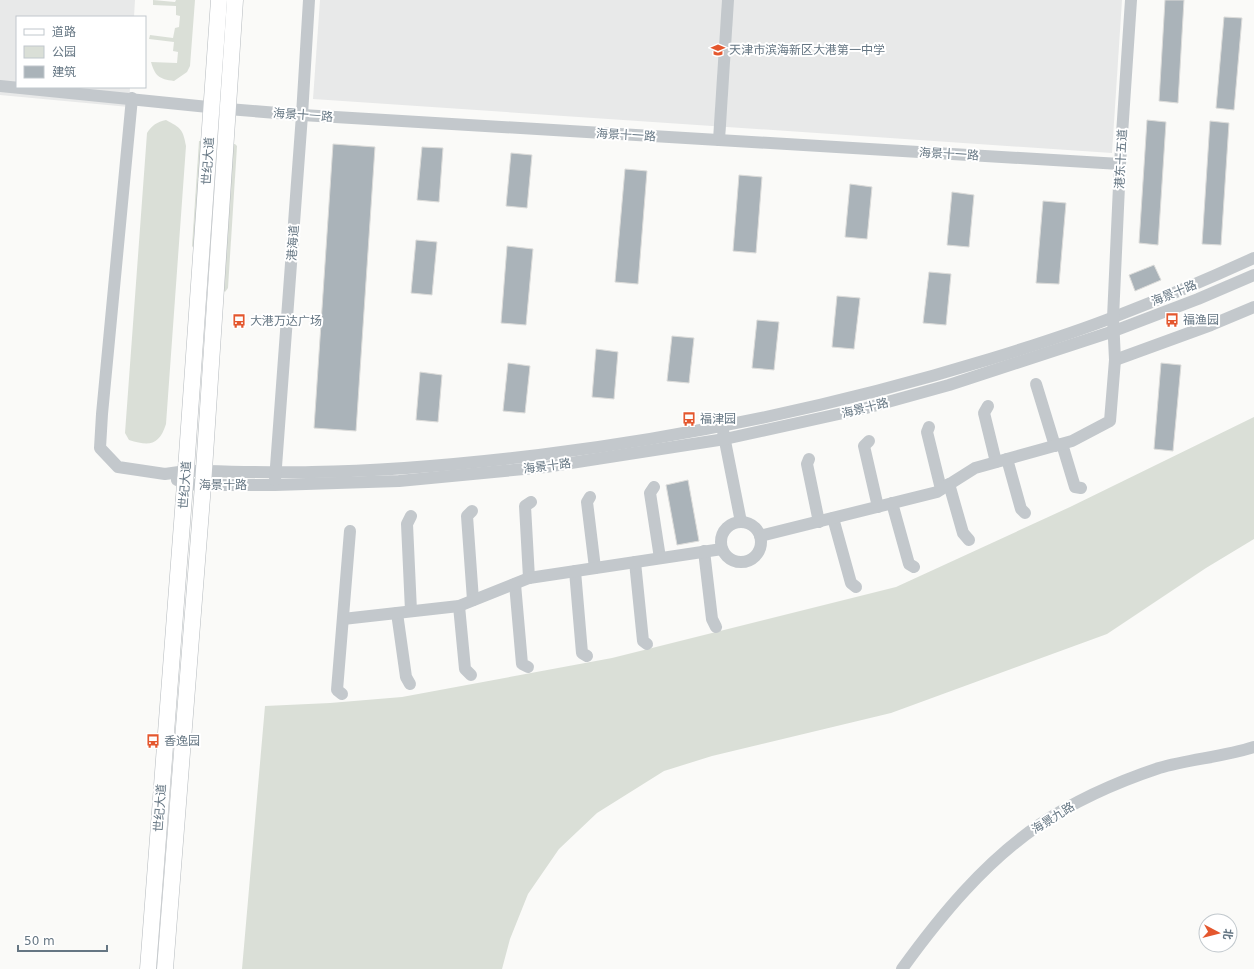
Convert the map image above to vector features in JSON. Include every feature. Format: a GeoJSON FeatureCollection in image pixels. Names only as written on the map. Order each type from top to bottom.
{"type":"FeatureCollection","features":[{"type":"Feature","properties":{"kind":"main road","name":"世纪大道"},"geometry":{"type":"LineString","coordinates":[[165,969],[203,478],[220,108],[219,0]]}},
{"type":"Feature","properties":{"kind":"main road","name":"世纪大道"},"geometry":{"type":"LineString","coordinates":[[148,969],[186,478],[220,108],[235,0]]}},
{"type":"Feature","properties":{"kind":"street","name":"港海道"},"geometry":{"type":"LineString","coordinates":[[275,485],[310,0]]}},
{"type":"Feature","properties":{"kind":"street"},"geometry":{"type":"LineString","coordinates":[[719,140],[728,0]]}},
{"type":"Feature","properties":{"kind":"street","name":"港东十五道"},"geometry":{"type":"LineString","coordinates":[[1059,445],[1072,441],[1110,421],[1115,360],[1113,318],[1120,164],[1131,0]]}},
{"type":"Feature","properties":{"kind":"street","name":"海景十一路"},"geometry":{"type":"LineString","coordinates":[[0,86],[16,87]]}},
{"type":"Feature","properties":{"kind":"street","name":"海景十一路"},"geometry":{"type":"LineString","coordinates":[[22,88],[302,115],[1120,164]]}},
{"type":"Feature","properties":{"kind":"street","name":"海景十路"},"geometry":{"type":"LineString","coordinates":[[132,98],[100,448],[118,467],[186,478],[275,472],[361,470],[484,461],[632,442],[722,426],[838,402],[923,379],[1012,352],[1113,318],[1254,258]]}},
{"type":"Feature","properties":{"kind":"street","name":"海景十路"},"geometry":{"type":"LineString","coordinates":[[203,478],[275,485],[399,481],[545,467],[724,439],[820,419],[916,395],[977,377],[1114,331],[1198,299],[1254,275]]}},
{"type":"Feature","properties":{"kind":"street"},"geometry":{"type":"LineString","coordinates":[[1115,360],[1211,325],[1254,306]]}},
{"type":"Feature","properties":{"kind":"street"},"geometry":{"type":"LineString","coordinates":[[1036,384],[1075,487],[1081,488]]}},
{"type":"Feature","properties":{"kind":"street"},"geometry":{"type":"LineString","coordinates":[[988,406],[984,414],[1001,461],[1021,509],[1025,513]]}},
{"type":"Feature","properties":{"kind":"street"},"geometry":{"type":"LineString","coordinates":[[722,426],[741,522]]}},
{"type":"Feature","properties":{"kind":"street"},"geometry":{"type":"LineString","coordinates":[[930,426],[927,432],[945,487],[963,533],[969,540]]}},
{"type":"Feature","properties":{"kind":"street"},"geometry":{"type":"LineString","coordinates":[[869,441],[864,446],[878,507]]}},
{"type":"Feature","properties":{"kind":"street"},"geometry":{"type":"LineString","coordinates":[[760,536],[937,492],[975,468],[1059,445]]}},
{"type":"Feature","properties":{"kind":"street"},"geometry":{"type":"LineString","coordinates":[[809,459],[806,464],[819,522]]}},
{"type":"Feature","properties":{"kind":"street"},"geometry":{"type":"LineString","coordinates":[[654,487],[650,493],[660,558]]}},
{"type":"Feature","properties":{"kind":"street"},"geometry":{"type":"LineString","coordinates":[[590,497],[587,502],[595,568]]}},
{"type":"Feature","properties":{"kind":"street"},"geometry":{"type":"LineString","coordinates":[[529,578],[524,506],[531,502]]}},
{"type":"Feature","properties":{"kind":"street"},"geometry":{"type":"LineString","coordinates":[[892,503],[909,564],[914,567]]}},
{"type":"Feature","properties":{"kind":"street"},"geometry":{"type":"LineString","coordinates":[[472,511],[467,516],[473,600]]}},
{"type":"Feature","properties":{"kind":"street"},"geometry":{"type":"LineString","coordinates":[[411,516],[407,524],[411,611]]}},
{"type":"Feature","properties":{"kind":"street"},"geometry":{"type":"LineString","coordinates":[[833,518],[851,584],[856,587]]}},
{"type":"Feature","properties":{"kind":"street"},"geometry":{"type":"LineString","coordinates":[[741,522],[753,526],[760,536],[760,549],[753,559],[747,562],[735,562],[729,559],[722,549],[722,536],[729,526],[741,522]]}},
{"type":"Feature","properties":{"kind":"street"},"geometry":{"type":"LineString","coordinates":[[342,694],[337,690],[350,531]]}},
{"type":"Feature","properties":{"kind":"street"},"geometry":{"type":"LineString","coordinates":[[343,619],[459,606],[529,578],[722,549]]}},
{"type":"Feature","properties":{"kind":"street"},"geometry":{"type":"LineString","coordinates":[[704,551],[712,619],[716,627]]}},
{"type":"Feature","properties":{"kind":"street"},"geometry":{"type":"LineString","coordinates":[[635,562],[643,641],[647,644]]}},
{"type":"Feature","properties":{"kind":"street"},"geometry":{"type":"LineString","coordinates":[[575,571],[582,653],[587,656]]}},
{"type":"Feature","properties":{"kind":"street"},"geometry":{"type":"LineString","coordinates":[[515,584],[522,664],[528,667]]}},
{"type":"Feature","properties":{"kind":"street"},"geometry":{"type":"LineString","coordinates":[[459,606],[465,669],[471,675]]}},
{"type":"Feature","properties":{"kind":"street"},"geometry":{"type":"LineString","coordinates":[[398,613],[406,677],[410,684]]}},
{"type":"Feature","properties":{"kind":"street","name":"海景九路"},"geometry":{"type":"LineString","coordinates":[[902,969],[929,931],[969,886],[1021,838],[1056,814],[1086,798],[1140,775],[1178,764],[1254,748]]}},
{"type":"Feature","properties":{"kind":"street","name":"海景九路"},"geometry":{"type":"LineString","coordinates":[[909,969],[942,924],[978,884],[1010,854],[1058,820],[1103,796],[1146,779],[1183,769],[1254,754]]}},
{"type":"Feature","properties":{"kind":"shaded area"},"geometry":{"type":"Polygon","coordinates":[[[0,0],[135,0],[134,16],[16,16],[16,88],[130,88],[129,107],[0,95],[0,0]]]}},
{"type":"Feature","properties":{"kind":"shaded area","name":"天津市滨海新区大港第一中学"},"geometry":{"type":"Polygon","coordinates":[[[320,0],[1122,0],[1112,153],[313,99],[320,0]]]}},
{"type":"Feature","properties":{"kind":"green space"},"geometry":{"type":"Polygon","coordinates":[[[153,0],[175,2],[176,0],[195,0],[190,66],[187,72],[174,81],[158,76],[154,71],[151,62],[177,63],[178,52],[173,51],[174,42],[149,39],[150,35],[173,38],[175,28],[179,27],[180,16],[176,15],[176,6],[153,5],[153,0]]]}},
{"type":"Feature","properties":{"kind":"green space"},"geometry":{"type":"Polygon","coordinates":[[[166,120],[175,125],[182,132],[186,146],[166,424],[160,437],[152,442],[142,443],[129,440],[125,433],[147,133],[155,124],[166,120]]]}},
{"type":"Feature","properties":{"kind":"green space"},"geometry":{"type":"Polygon","coordinates":[[[199,141],[202,141],[195,250],[192,246],[199,141]]]}},
{"type":"Feature","properties":{"kind":"green space"},"geometry":{"type":"Polygon","coordinates":[[[233,144],[237,146],[228,288],[225,292],[223,290],[233,144]]]}},
{"type":"Feature","properties":{"kind":"green space"},"geometry":{"type":"Polygon","coordinates":[[[1254,417],[1254,539],[1206,568],[1107,634],[891,713],[712,756],[664,771],[597,813],[559,849],[528,894],[510,939],[502,969],[242,969],[265,706],[330,703],[402,697],[612,658],[896,587],[1070,507],[1254,417]]]}},
{"type":"Feature","properties":{"kind":"building"},"geometry":{"type":"Polygon","coordinates":[[[1165,0],[1184,0],[1178,103],[1159,101],[1165,0]]]}},
{"type":"Feature","properties":{"kind":"building"},"geometry":{"type":"Polygon","coordinates":[[[1224,17],[1242,18],[1234,110],[1216,108],[1224,17]]]}},
{"type":"Feature","properties":{"kind":"building"},"geometry":{"type":"Polygon","coordinates":[[[1147,120],[1166,122],[1158,245],[1139,243],[1147,120]]]}},
{"type":"Feature","properties":{"kind":"building"},"geometry":{"type":"Polygon","coordinates":[[[1210,121],[1229,123],[1221,245],[1202,244],[1210,121]]]}},
{"type":"Feature","properties":{"kind":"building"},"geometry":{"type":"Polygon","coordinates":[[[333,144],[375,147],[356,431],[314,428],[333,144]]]}},
{"type":"Feature","properties":{"kind":"building"},"geometry":{"type":"Polygon","coordinates":[[[422,147],[443,148],[439,202],[417,200],[422,147]]]}},
{"type":"Feature","properties":{"kind":"building"},"geometry":{"type":"Polygon","coordinates":[[[511,153],[532,155],[527,208],[506,206],[511,153]]]}},
{"type":"Feature","properties":{"kind":"building"},"geometry":{"type":"Polygon","coordinates":[[[625,169],[647,171],[638,284],[615,282],[625,169]]]}},
{"type":"Feature","properties":{"kind":"building"},"geometry":{"type":"Polygon","coordinates":[[[739,175],[762,177],[756,253],[733,251],[739,175]]]}},
{"type":"Feature","properties":{"kind":"building"},"geometry":{"type":"Polygon","coordinates":[[[850,184],[872,187],[867,239],[845,237],[850,184]]]}},
{"type":"Feature","properties":{"kind":"building"},"geometry":{"type":"Polygon","coordinates":[[[952,192],[974,195],[969,247],[947,245],[952,192]]]}},
{"type":"Feature","properties":{"kind":"building"},"geometry":{"type":"Polygon","coordinates":[[[1043,201],[1066,203],[1059,284],[1036,283],[1043,201]]]}},
{"type":"Feature","properties":{"kind":"building"},"geometry":{"type":"Polygon","coordinates":[[[416,240],[437,242],[432,295],[411,293],[416,240]]]}},
{"type":"Feature","properties":{"kind":"building"},"geometry":{"type":"Polygon","coordinates":[[[507,246],[533,249],[526,325],[501,323],[507,246]]]}},
{"type":"Feature","properties":{"kind":"building"},"geometry":{"type":"Polygon","coordinates":[[[1154,265],[1161,280],[1135,291],[1129,275],[1154,265]]]}},
{"type":"Feature","properties":{"kind":"building"},"geometry":{"type":"Polygon","coordinates":[[[929,272],[951,274],[946,325],[923,323],[929,272]]]}},
{"type":"Feature","properties":{"kind":"building"},"geometry":{"type":"Polygon","coordinates":[[[837,296],[860,298],[854,349],[832,347],[837,296]]]}},
{"type":"Feature","properties":{"kind":"building"},"geometry":{"type":"Polygon","coordinates":[[[757,320],[779,322],[774,370],[752,368],[757,320]]]}},
{"type":"Feature","properties":{"kind":"building"},"geometry":{"type":"Polygon","coordinates":[[[672,336],[694,338],[689,383],[667,381],[672,336]]]}},
{"type":"Feature","properties":{"kind":"building"},"geometry":{"type":"Polygon","coordinates":[[[596,349],[618,352],[614,399],[592,397],[596,349]]]}},
{"type":"Feature","properties":{"kind":"building"},"geometry":{"type":"Polygon","coordinates":[[[508,363],[530,366],[525,413],[503,411],[508,363]]]}},
{"type":"Feature","properties":{"kind":"building"},"geometry":{"type":"Polygon","coordinates":[[[1161,363],[1181,365],[1173,451],[1154,449],[1161,363]]]}},
{"type":"Feature","properties":{"kind":"building"},"geometry":{"type":"Polygon","coordinates":[[[420,372],[442,375],[438,422],[416,420],[420,372]]]}},
{"type":"Feature","properties":{"kind":"building"},"geometry":{"type":"Polygon","coordinates":[[[688,480],[699,541],[677,545],[666,485],[688,480]]]}},
{"type":"Feature","properties":{"kind":"place","name":"天津市滨海新区大港第一中学"},"geometry":{"type":"Point","coordinates":[718,50]}},
{"type":"Feature","properties":{"kind":"place","name":"福渔园"},"geometry":{"type":"Point","coordinates":[1172,320]}},
{"type":"Feature","properties":{"kind":"place","name":"大港万达广场"},"geometry":{"type":"Point","coordinates":[239,321]}},
{"type":"Feature","properties":{"kind":"place","name":"福津园"},"geometry":{"type":"Point","coordinates":[689,419]}},
{"type":"Feature","properties":{"kind":"place","name":"香逸园"},"geometry":{"type":"Point","coordinates":[153,741]}}]}
